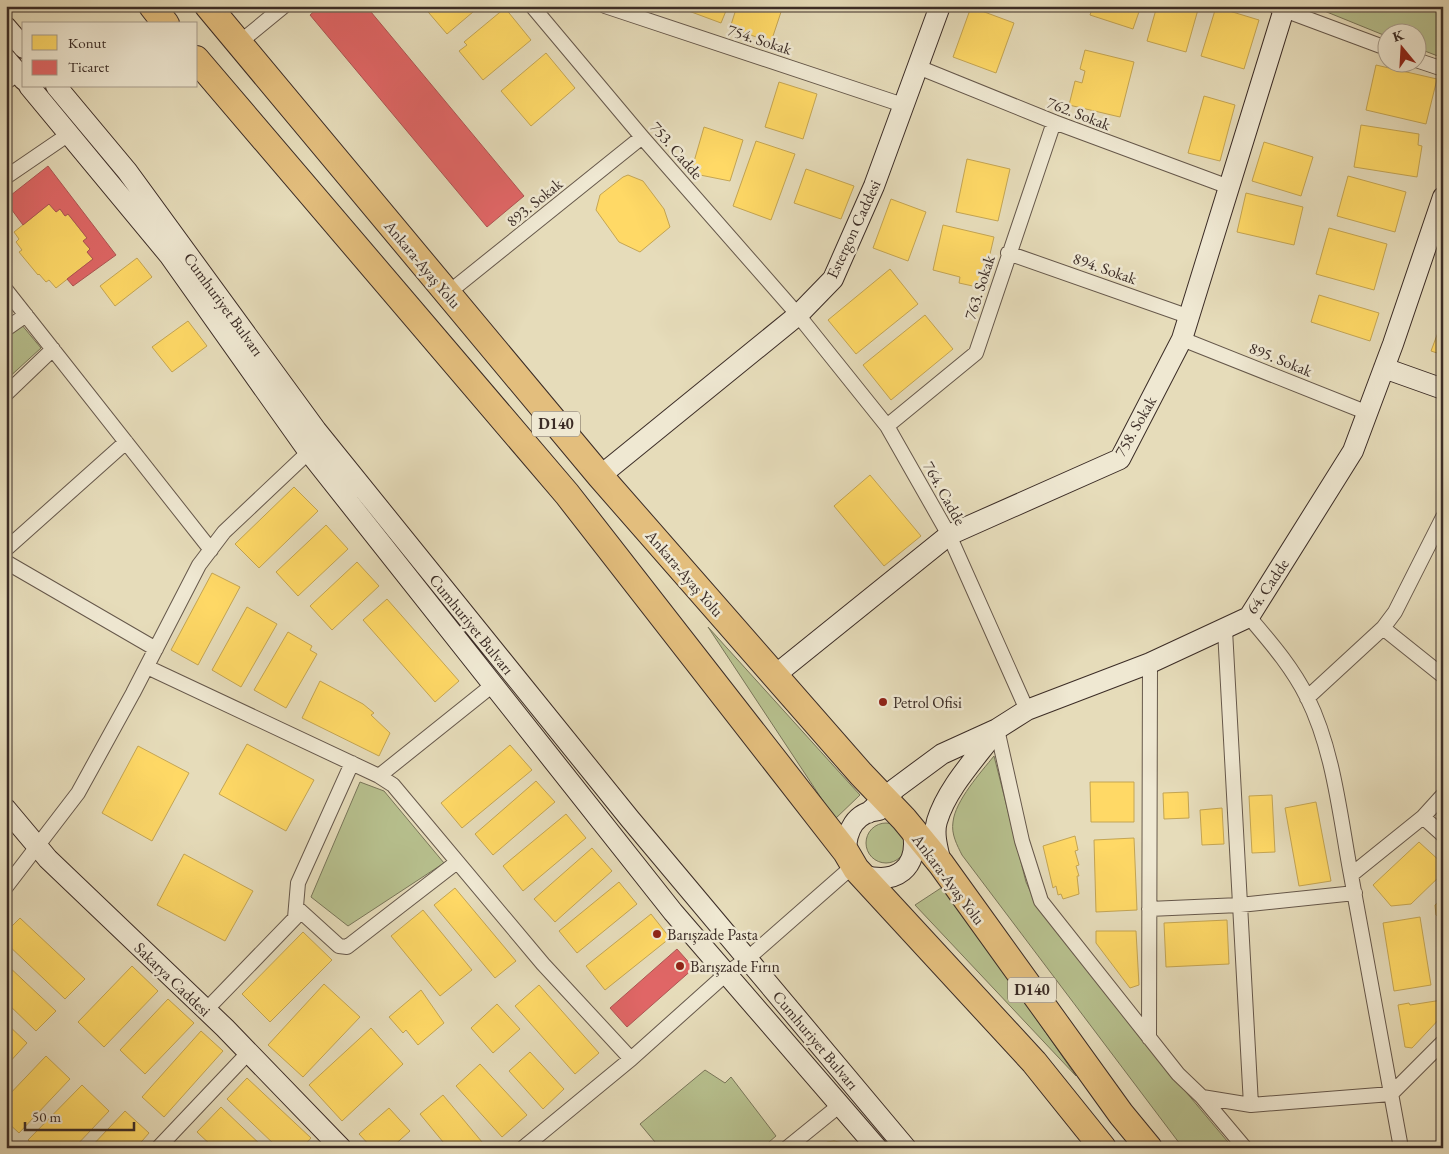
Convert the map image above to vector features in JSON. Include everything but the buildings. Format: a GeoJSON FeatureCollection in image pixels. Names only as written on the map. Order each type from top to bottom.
{"type":"FeatureCollection","features":[{"type":"Feature","properties":{"kind":"highway"},"geometry":{"type":"LineString","coordinates":[[152,6],[164,22]]}},
{"type":"Feature","properties":{"kind":"highway","name":"Ankara-Ayaş Yolu"},"geometry":{"type":"LineString","coordinates":[[208,6],[600,476],[774,676],[904,819],[941,864],[1121,1114],[1149,1148]]}},
{"type":"Feature","properties":{"kind":"highway","name":"D140"},"geometry":{"type":"LineString","coordinates":[[198,61],[567,494],[854,864],[1034,1062],[1103,1148]]}},
{"type":"Feature","properties":{"kind":"main road","name":"Estergon Caddesi"},"geometry":{"type":"LineString","coordinates":[[600,476],[798,316],[833,279],[874,186],[940,6]]}},
{"type":"Feature","properties":{"kind":"main road","name":"758. Sokak"},"geometry":{"type":"LineString","coordinates":[[774,676],[949,535],[1120,459],[1182,339],[1282,7]]}},
{"type":"Feature","properties":{"kind":"main road"},"geometry":{"type":"LineString","coordinates":[[6,27],[22,46]]}},
{"type":"Feature","properties":{"kind":"main road","name":"Cumhuriyet Bulvarı"},"geometry":{"type":"LineString","coordinates":[[28,88],[169,255],[316,446],[494,684],[673,912],[877,1148]]}},
{"type":"Feature","properties":{"kind":"main road","name":"Cumhuriyet Bulvarı"},"geometry":{"type":"LineString","coordinates":[[58,88],[127,171],[316,446],[906,1148]]}},
{"type":"Feature","properties":{"kind":"main road","name":"64. Cadde"},"geometry":{"type":"LineString","coordinates":[[904,819],[942,754],[997,729],[1027,710],[1150,663],[1225,630],[1249,617],[1354,451],[1437,231],[1443,197]]}},
{"type":"Feature","properties":{"kind":"main road"},"geometry":{"type":"LineString","coordinates":[[1384,368],[1443,389]]}},
{"type":"Feature","properties":{"kind":"main road"},"geometry":{"type":"LineString","coordinates":[[904,819],[913,856],[907,867],[898,874],[880,879],[854,864],[846,841],[849,830],[856,820],[904,819],[950,793],[997,729]]}},
{"type":"Feature","properties":{"kind":"main road","name":"Sakarya Caddesi"},"geometry":{"type":"LineString","coordinates":[[6,809],[48,859],[206,1010],[341,1148]]}},
{"type":"Feature","properties":{"kind":"street"},"geometry":{"type":"LineString","coordinates":[[239,43],[284,6]]}},
{"type":"Feature","properties":{"kind":"street","name":"753. Cadde"},"geometry":{"type":"LineString","coordinates":[[532,6],[642,137],[798,316]]}},
{"type":"Feature","properties":{"kind":"street","name":"754. Sokak"},"geometry":{"type":"LineString","coordinates":[[605,6],[903,105]]}},
{"type":"Feature","properties":{"kind":"street"},"geometry":{"type":"LineString","coordinates":[[1282,7],[1376,44]]}},
{"type":"Feature","properties":{"kind":"street"},"geometry":{"type":"LineString","coordinates":[[1426,63],[1443,69]]}},
{"type":"Feature","properties":{"kind":"street","name":"762. Sokak"},"geometry":{"type":"LineString","coordinates":[[918,67],[1054,122],[1229,187]]}},
{"type":"Feature","properties":{"kind":"street","name":"763. Sokak"},"geometry":{"type":"LineString","coordinates":[[887,426],[976,353],[1008,253],[1054,122]]}},
{"type":"Feature","properties":{"kind":"street"},"geometry":{"type":"LineString","coordinates":[[6,177],[68,134]]}},
{"type":"Feature","properties":{"kind":"street","name":"893. Sokak"},"geometry":{"type":"LineString","coordinates":[[448,293],[642,137]]}},
{"type":"Feature","properties":{"kind":"street","name":"894. Sokak"},"geometry":{"type":"LineString","coordinates":[[1008,253],[1190,316]]}},
{"type":"Feature","properties":{"kind":"street"},"geometry":{"type":"LineString","coordinates":[[6,290],[210,550]]}},
{"type":"Feature","properties":{"kind":"street"},"geometry":{"type":"LineString","coordinates":[[6,329],[26,316]]}},
{"type":"Feature","properties":{"kind":"street","name":"764. Cadde"},"geometry":{"type":"LineString","coordinates":[[798,316],[887,426],[949,535],[1027,710]]}},
{"type":"Feature","properties":{"kind":"street","name":"895. Sokak"},"geometry":{"type":"LineString","coordinates":[[1182,339],[1368,413]]}},
{"type":"Feature","properties":{"kind":"street"},"geometry":{"type":"LineString","coordinates":[[6,394],[53,349]]}},
{"type":"Feature","properties":{"kind":"street"},"geometry":{"type":"LineString","coordinates":[[6,549],[126,442]]}},
{"type":"Feature","properties":{"kind":"street"},"geometry":{"type":"LineString","coordinates":[[6,887],[78,793],[147,667],[199,565],[224,532],[316,446]]}},
{"type":"Feature","properties":{"kind":"street"},"geometry":{"type":"LineString","coordinates":[[1308,698],[1383,628],[1398,605],[1443,516]]}},
{"type":"Feature","properties":{"kind":"street"},"geometry":{"type":"LineString","coordinates":[[6,562],[156,649]]}},
{"type":"Feature","properties":{"kind":"street"},"geometry":{"type":"LineString","coordinates":[[1249,617],[1283,658],[1308,698],[1323,740],[1355,894],[1401,1148]]}},
{"type":"Feature","properties":{"kind":"street"},"geometry":{"type":"LineString","coordinates":[[1383,628],[1443,676]]}},
{"type":"Feature","properties":{"kind":"street"},"geometry":{"type":"LineString","coordinates":[[1225,630],[1251,1105]]}},
{"type":"Feature","properties":{"kind":"street"},"geometry":{"type":"LineString","coordinates":[[1149,1038],[1150,663]]}},
{"type":"Feature","properties":{"kind":"street"},"geometry":{"type":"LineString","coordinates":[[147,667],[352,763],[393,785],[543,964],[631,1059]]}},
{"type":"Feature","properties":{"kind":"street"},"geometry":{"type":"LineString","coordinates":[[379,776],[494,684]]}},
{"type":"Feature","properties":{"kind":"street"},"geometry":{"type":"LineString","coordinates":[[997,729],[1022,840],[1041,901],[1178,1074],[1202,1097],[1245,1148]]}},
{"type":"Feature","properties":{"kind":"street"},"geometry":{"type":"LineString","coordinates":[[206,1010],[295,918],[298,882],[352,763]]}},
{"type":"Feature","properties":{"kind":"street"},"geometry":{"type":"LineString","coordinates":[[1351,875],[1423,817],[1443,795]]}},
{"type":"Feature","properties":{"kind":"street"},"geometry":{"type":"LineString","coordinates":[[1423,817],[1443,835]]}},
{"type":"Feature","properties":{"kind":"street"},"geometry":{"type":"LineString","coordinates":[[296,907],[338,946],[347,947],[456,862]]}},
{"type":"Feature","properties":{"kind":"street"},"geometry":{"type":"LineString","coordinates":[[523,1148],[631,1059],[854,864]]}},
{"type":"Feature","properties":{"kind":"street"},"geometry":{"type":"LineString","coordinates":[[1149,910],[1240,905],[1355,894]]}},
{"type":"Feature","properties":{"kind":"street"},"geometry":{"type":"LineString","coordinates":[[1202,1097],[1251,1105],[1391,1094],[1443,1042]]}},
{"type":"Feature","properties":{"kind":"street"},"geometry":{"type":"LineString","coordinates":[[158,1148],[248,1052]]}},
{"type":"Feature","properties":{"kind":"street"},"geometry":{"type":"LineString","coordinates":[[787,1148],[840,1105]]}},
{"type":"Feature","properties":{"kind":"green space"},"geometry":{"type":"Polygon","coordinates":[[[1312,6],[1443,6],[1443,58],[1426,51],[1426,22],[1376,22],[1376,32],[1312,6]]]}},
{"type":"Feature","properties":{"kind":"green space"},"geometry":{"type":"Polygon","coordinates":[[[21,324],[41,348],[6,380],[6,334],[21,324]]]}},
{"type":"Feature","properties":{"kind":"green space"},"geometry":{"type":"Polygon","coordinates":[[[708,627],[860,795],[835,819],[708,627]]]}},
{"type":"Feature","properties":{"kind":"green space"},"geometry":{"type":"Polygon","coordinates":[[[994,756],[1026,882],[1038,908],[1150,1049],[1233,1148],[1183,1148],[962,855],[953,831],[955,814],[969,787],[994,756]]]}},
{"type":"Feature","properties":{"kind":"green space"},"geometry":{"type":"Polygon","coordinates":[[[360,782],[384,791],[444,863],[348,926],[311,897],[360,782]]]}},
{"type":"Feature","properties":{"kind":"green space"},"geometry":{"type":"Polygon","coordinates":[[[890,823],[897,826],[903,832],[906,843],[905,851],[897,860],[890,863],[882,863],[875,860],[867,851],[866,839],[869,832],[878,824],[890,823]]]}},
{"type":"Feature","properties":{"kind":"green space"},"geometry":{"type":"Polygon","coordinates":[[[944,886],[1076,1076],[915,905],[944,886]]]}},
{"type":"Feature","properties":{"kind":"green space"},"geometry":{"type":"Polygon","coordinates":[[[705,1070],[725,1083],[731,1077],[776,1136],[762,1148],[660,1148],[640,1124],[705,1070]]]}},
{"type":"Feature","properties":{"kind":"place","name":"Petrol Ofisi"},"geometry":{"type":"Point","coordinates":[883,702]}},
{"type":"Feature","properties":{"kind":"place","name":"Barışzade Pasta"},"geometry":{"type":"Point","coordinates":[657,934]}},
{"type":"Feature","properties":{"kind":"place","name":"Barışzade Fırın"},"geometry":{"type":"Point","coordinates":[680,966]}}]}
